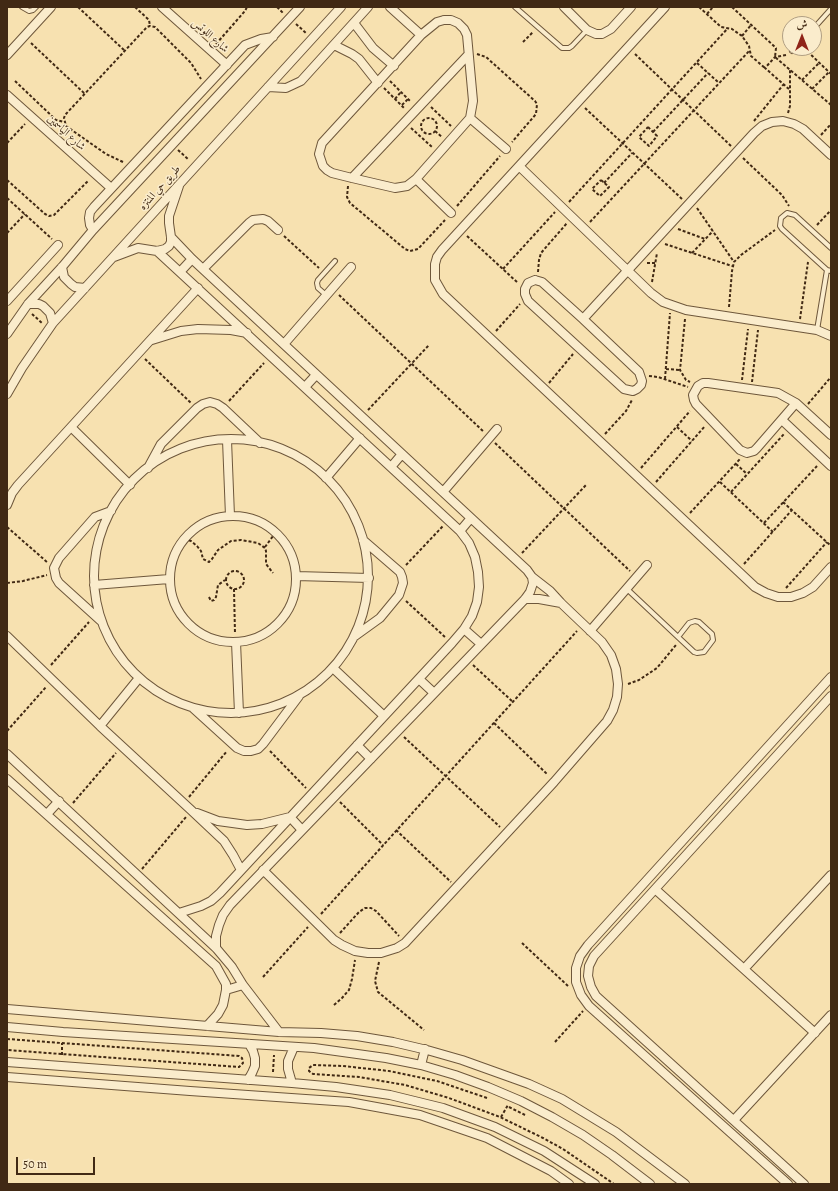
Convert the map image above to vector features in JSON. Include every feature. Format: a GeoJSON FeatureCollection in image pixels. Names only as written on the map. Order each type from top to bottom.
{"type":"FeatureCollection","features":[{"type":"Feature","properties":{"kind":"street"},"geometry":{"type":"LineString","coordinates":[[7,55],[51,7]]}},
{"type":"Feature","properties":{"kind":"street","name":"شارع اللوتس"},"geometry":{"type":"LineString","coordinates":[[162,7],[227,65]]}},
{"type":"Feature","properties":{"kind":"street","name":"طريق حي المنتزه"},"geometry":{"type":"LineString","coordinates":[[7,334],[27,306],[93,230],[300,7]]}},
{"type":"Feature","properties":{"kind":"street","name":"طريق حي المنتزه"},"geometry":{"type":"LineString","coordinates":[[7,394],[22,368],[51,326],[180,182],[341,7]]}},
{"type":"Feature","properties":{"kind":"street"},"geometry":{"type":"LineString","coordinates":[[268,87],[286,88],[302,81],[368,7]]}},
{"type":"Feature","properties":{"kind":"street"},"geometry":{"type":"LineString","coordinates":[[390,7],[421,34]]}},
{"type":"Feature","properties":{"kind":"street"},"geometry":{"type":"LineString","coordinates":[[564,7],[587,30],[596,34],[607,32],[631,7]]}},
{"type":"Feature","properties":{"kind":"street"},"geometry":{"type":"LineString","coordinates":[[665,7],[437,257],[434,272],[435,280],[442,294],[755,587],[778,597],[791,597],[803,593],[813,587],[831,567]]}},
{"type":"Feature","properties":{"kind":"street"},"geometry":{"type":"LineString","coordinates":[[451,20],[458,23],[467,35],[468,55],[473,101],[470,118],[416,179],[407,186],[395,188],[332,173],[327,170],[320,160],[320,148],[322,143],[394,66],[421,34],[437,22],[451,20]]}},
{"type":"Feature","properties":{"kind":"street"},"geometry":{"type":"LineString","coordinates":[[354,23],[373,48],[394,66]]}},
{"type":"Feature","properties":{"kind":"street"},"geometry":{"type":"LineString","coordinates":[[93,230],[90,225],[90,212],[111,188],[245,45],[261,39],[273,37]]}},
{"type":"Feature","properties":{"kind":"street"},"geometry":{"type":"LineString","coordinates":[[334,46],[352,54],[359,59],[378,83]]}},
{"type":"Feature","properties":{"kind":"street"},"geometry":{"type":"LineString","coordinates":[[352,178],[468,55]]}},
{"type":"Feature","properties":{"kind":"street","name":"شارع الياسمين"},"geometry":{"type":"LineString","coordinates":[[7,95],[111,188]]}},
{"type":"Feature","properties":{"kind":"street"},"geometry":{"type":"LineString","coordinates":[[470,118],[506,148]]}},
{"type":"Feature","properties":{"kind":"street"},"geometry":{"type":"LineString","coordinates":[[583,319],[657,241],[736,152],[762,126],[772,122],[783,121],[794,124],[803,129],[831,155]]}},
{"type":"Feature","properties":{"kind":"street"},"geometry":{"type":"LineString","coordinates":[[519,166],[650,293],[670,305],[686,310],[817,330],[831,336]]}},
{"type":"Feature","properties":{"kind":"street"},"geometry":{"type":"LineString","coordinates":[[416,179],[451,213]]}},
{"type":"Feature","properties":{"kind":"street"},"geometry":{"type":"LineString","coordinates":[[111,258],[138,248],[157,250],[166,249],[169,246],[172,237],[169,216],[180,182]]}},
{"type":"Feature","properties":{"kind":"street"},"geometry":{"type":"LineString","coordinates":[[203,269],[248,222],[263,219],[268,221],[278,230]]}},
{"type":"Feature","properties":{"kind":"street"},"geometry":{"type":"LineString","coordinates":[[172,237],[192,259],[527,570],[532,577],[545,586],[602,642],[611,655],[616,669],[618,684],[617,697],[613,710],[607,721],[554,782],[457,888],[405,943],[397,948],[382,953],[368,954],[355,951],[342,945],[334,940],[263,870]]}},
{"type":"Feature","properties":{"kind":"street"},"geometry":{"type":"LineString","coordinates":[[7,301],[58,245]]}},
{"type":"Feature","properties":{"kind":"street"},"geometry":{"type":"LineString","coordinates":[[157,250],[460,531],[472,550],[478,572],[479,587],[477,602],[472,616],[464,629],[419,679],[211,901],[180,913]]}},
{"type":"Feature","properties":{"kind":"street"},"geometry":{"type":"LineString","coordinates":[[180,272],[192,259]]}},
{"type":"Feature","properties":{"kind":"street"},"geometry":{"type":"LineString","coordinates":[[62,267],[64,277],[71,284],[80,288],[85,288]]}},
{"type":"Feature","properties":{"kind":"street"},"geometry":{"type":"LineString","coordinates":[[284,344],[351,267]]}},
{"type":"Feature","properties":{"kind":"street"},"geometry":{"type":"LineString","coordinates":[[532,281],[539,281],[542,282],[583,319],[639,372],[642,376],[641,386],[633,391],[624,389],[525,293],[528,283],[532,281]]}},
{"type":"Feature","properties":{"kind":"street"},"geometry":{"type":"LineString","coordinates":[[7,505],[18,485],[198,288]]}},
{"type":"Feature","properties":{"kind":"street"},"geometry":{"type":"LineString","coordinates":[[27,306],[39,304],[43,306],[50,313],[51,326]]}},
{"type":"Feature","properties":{"kind":"street"},"geometry":{"type":"LineString","coordinates":[[7,316],[14,323]]}},
{"type":"Feature","properties":{"kind":"street"},"geometry":{"type":"LineString","coordinates":[[150,341],[176,332],[198,329],[231,330],[247,334]]}},
{"type":"Feature","properties":{"kind":"street"},"geometry":{"type":"LineString","coordinates":[[305,387],[316,375]]}},
{"type":"Feature","properties":{"kind":"street"},"geometry":{"type":"LineString","coordinates":[[796,404],[757,448],[747,453],[740,450],[696,404],[694,395],[697,388],[708,383],[778,393],[796,404],[803,409],[831,435]]}},
{"type":"Feature","properties":{"kind":"street"},"geometry":{"type":"LineString","coordinates":[[147,468],[161,444],[197,408],[210,402],[223,408],[260,443]]}},
{"type":"Feature","properties":{"kind":"street"},"geometry":{"type":"LineString","coordinates":[[782,420],[831,466]]}},
{"type":"Feature","properties":{"kind":"street"},"geometry":{"type":"LineString","coordinates":[[71,427],[130,484]]}},
{"type":"Feature","properties":{"kind":"street"},"geometry":{"type":"LineString","coordinates":[[443,492],[497,429]]}},
{"type":"Feature","properties":{"kind":"street"},"geometry":{"type":"LineString","coordinates":[[326,478],[360,438]]}},
{"type":"Feature","properties":{"kind":"street"},"geometry":{"type":"LineString","coordinates":[[227,440],[230,516]]}},
{"type":"Feature","properties":{"kind":"street"},"geometry":{"type":"LineString","coordinates":[[98,618],[94,585],[94,566],[97,546],[111,511],[130,484],[147,468],[165,457],[185,448],[206,442],[227,440],[244,440],[260,443],[279,448],[296,456],[312,466],[326,478],[342,496],[352,512],[364,540],[369,578],[367,598],[355,636],[345,653],[333,668],[317,683],[300,695],[267,708],[239,713],[216,712],[192,707],[167,697],[139,678],[119,655],[98,618],[59,583],[56,578],[54,570],[55,562],[58,558],[95,517],[111,511]]}},
{"type":"Feature","properties":{"kind":"street"},"geometry":{"type":"LineString","coordinates":[[391,467],[402,454]]}},
{"type":"Feature","properties":{"kind":"street"},"geometry":{"type":"LineString","coordinates":[[230,516],[240,516],[259,521],[276,532],[290,552],[295,566],[296,576],[294,596],[286,614],[272,628],[255,638],[236,642],[215,640],[197,631],[189,624],[177,608],[172,594],[170,579],[173,558],[184,539],[200,525],[220,517],[230,516]]}},
{"type":"Feature","properties":{"kind":"street"},"geometry":{"type":"LineString","coordinates":[[460,531],[471,518]]}},
{"type":"Feature","properties":{"kind":"street"},"geometry":{"type":"LineString","coordinates":[[355,636],[380,618],[399,595],[403,583],[400,572],[364,540]]}},
{"type":"Feature","properties":{"kind":"street"},"geometry":{"type":"LineString","coordinates":[[590,631],[647,565]]}},
{"type":"Feature","properties":{"kind":"street"},"geometry":{"type":"LineString","coordinates":[[296,576],[369,578]]}},
{"type":"Feature","properties":{"kind":"street"},"geometry":{"type":"LineString","coordinates":[[216,948],[218,930],[223,915],[230,905],[524,599],[532,588],[532,577]]}},
{"type":"Feature","properties":{"kind":"street"},"geometry":{"type":"LineString","coordinates":[[94,585],[170,579]]}},
{"type":"Feature","properties":{"kind":"street"},"geometry":{"type":"LineString","coordinates":[[524,599],[539,599],[561,603]]}},
{"type":"Feature","properties":{"kind":"street"},"geometry":{"type":"LineString","coordinates":[[464,629],[481,644]]}},
{"type":"Feature","properties":{"kind":"street"},"geometry":{"type":"LineString","coordinates":[[7,636],[100,726],[184,803],[229,848],[241,870]]}},
{"type":"Feature","properties":{"kind":"street"},"geometry":{"type":"LineString","coordinates":[[236,642],[239,713]]}},
{"type":"Feature","properties":{"kind":"street"},"geometry":{"type":"LineString","coordinates":[[333,668],[384,716]]}},
{"type":"Feature","properties":{"kind":"street"},"geometry":{"type":"LineString","coordinates":[[788,1184],[588,1006],[581,995],[576,982],[576,968],[580,956],[588,945],[831,677]]}},
{"type":"Feature","properties":{"kind":"street"},"geometry":{"type":"LineString","coordinates":[[100,726],[139,678]]}},
{"type":"Feature","properties":{"kind":"street"},"geometry":{"type":"LineString","coordinates":[[419,679],[434,693]]}},
{"type":"Feature","properties":{"kind":"street"},"geometry":{"type":"LineString","coordinates":[[192,707],[233,744],[244,751],[251,751],[258,749],[263,744],[300,695]]}},
{"type":"Feature","properties":{"kind":"street"},"geometry":{"type":"LineString","coordinates":[[804,1184],[596,996],[591,987],[588,976],[589,966],[594,956],[831,696]]}},
{"type":"Feature","properties":{"kind":"street"},"geometry":{"type":"LineString","coordinates":[[357,745],[371,759]]}},
{"type":"Feature","properties":{"kind":"street"},"geometry":{"type":"LineString","coordinates":[[7,754],[216,948],[232,966],[279,1032]]}},
{"type":"Feature","properties":{"kind":"street"},"geometry":{"type":"LineString","coordinates":[[7,779],[209,958],[216,966],[223,976],[226,984],[226,990],[223,1006],[207,1026]]}},
{"type":"Feature","properties":{"kind":"street"},"geometry":{"type":"LineString","coordinates":[[47,814],[59,801]]}},
{"type":"Feature","properties":{"kind":"street"},"geometry":{"type":"LineString","coordinates":[[191,810],[218,821],[247,825],[262,824],[290,817]]}},
{"type":"Feature","properties":{"kind":"street"},"geometry":{"type":"LineString","coordinates":[[290,817],[302,830]]}},
{"type":"Feature","properties":{"kind":"street"},"geometry":{"type":"LineString","coordinates":[[128,886],[138,874]]}},
{"type":"Feature","properties":{"kind":"street"},"geometry":{"type":"LineString","coordinates":[[744,969],[831,875]]}},
{"type":"Feature","properties":{"kind":"street"},"geometry":{"type":"LineString","coordinates":[[655,889],[815,1033]]}},
{"type":"Feature","properties":{"kind":"street"},"geometry":{"type":"LineString","coordinates":[[223,976],[232,966]]}},
{"type":"Feature","properties":{"kind":"street"},"geometry":{"type":"LineString","coordinates":[[226,990],[244,984]]}},
{"type":"Feature","properties":{"kind":"street"},"geometry":{"type":"LineString","coordinates":[[7,1009],[279,1032],[357,1036],[425,1049],[462,1060],[529,1084],[562,1099],[616,1132],[685,1184]]}},
{"type":"Feature","properties":{"kind":"street"},"geometry":{"type":"LineString","coordinates":[[734,1120],[831,1015]]}},
{"type":"Feature","properties":{"kind":"street"},"geometry":{"type":"LineString","coordinates":[[7,1027],[351,1052],[421,1065],[462,1077],[512,1097],[552,1117],[612,1154],[650,1184]]}},
{"type":"Feature","properties":{"kind":"street"},"geometry":{"type":"LineString","coordinates":[[248,1080],[255,1066],[255,1058],[249,1044]]}},
{"type":"Feature","properties":{"kind":"street"},"geometry":{"type":"LineString","coordinates":[[292,1083],[288,1069],[288,1062],[294,1047]]}},
{"type":"Feature","properties":{"kind":"street"},"geometry":{"type":"LineString","coordinates":[[421,1065],[425,1049]]}},
{"type":"Feature","properties":{"kind":"street"},"geometry":{"type":"LineString","coordinates":[[7,1062],[292,1083],[336,1087],[390,1095],[443,1108],[495,1127],[544,1151],[595,1184]]}},
{"type":"Feature","properties":{"kind":"street"},"geometry":{"type":"LineString","coordinates":[[127,1071],[127,1086]]}},
{"type":"Feature","properties":{"kind":"street"},"geometry":{"type":"LineString","coordinates":[[7,1077],[349,1102],[420,1115],[487,1138],[551,1171],[569,1184]]}},
{"type":"Feature","properties":{"kind":"lane"},"geometry":{"type":"LineString","coordinates":[[22,7],[29,11],[36,7],[44,15]]}},
{"type":"Feature","properties":{"kind":"lane"},"geometry":{"type":"LineString","coordinates":[[515,7],[559,46],[565,48],[572,46],[587,30]]}},
{"type":"Feature","properties":{"kind":"lane"},"geometry":{"type":"LineString","coordinates":[[822,20],[831,10]]}},
{"type":"Feature","properties":{"kind":"lane"},"geometry":{"type":"LineString","coordinates":[[817,330],[829,271],[780,226],[780,218],[787,213],[795,215],[831,248]]}},
{"type":"Feature","properties":{"kind":"lane"},"geometry":{"type":"LineString","coordinates":[[326,296],[317,286],[318,280],[335,261]]}},
{"type":"Feature","properties":{"kind":"lane"},"geometry":{"type":"LineString","coordinates":[[627,589],[679,638],[694,652],[704,652],[712,643],[713,637],[712,634],[696,621],[689,623],[679,638]]}},
{"type":"Feature","properties":{"kind":"path"},"geometry":{"type":"LineString","coordinates":[[78,7],[125,51]]}},
{"type":"Feature","properties":{"kind":"path"},"geometry":{"type":"LineString","coordinates":[[136,7],[149,20],[150,26]]}},
{"type":"Feature","properties":{"kind":"path"},"geometry":{"type":"LineString","coordinates":[[210,51],[247,7]]}},
{"type":"Feature","properties":{"kind":"path"},"geometry":{"type":"LineString","coordinates":[[699,7],[721,27],[728,28],[742,36],[747,42],[751,56],[790,90]]}},
{"type":"Feature","properties":{"kind":"path"},"geometry":{"type":"LineString","coordinates":[[707,14],[713,7]]}},
{"type":"Feature","properties":{"kind":"path"},"geometry":{"type":"LineString","coordinates":[[732,7],[776,48],[776,57],[831,105]]}},
{"type":"Feature","properties":{"kind":"path"},"geometry":{"type":"LineString","coordinates":[[742,36],[751,25]]}},
{"type":"Feature","properties":{"kind":"path"},"geometry":{"type":"LineString","coordinates":[[130,168],[121,161],[106,154],[66,126],[64,122],[65,115],[147,27],[155,27],[191,63],[207,86]]}},
{"type":"Feature","properties":{"kind":"path"},"geometry":{"type":"LineString","coordinates":[[523,42],[538,27]]}},
{"type":"Feature","properties":{"kind":"path"},"geometry":{"type":"LineString","coordinates":[[503,269],[623,143],[728,28]]}},
{"type":"Feature","properties":{"kind":"path"},"geometry":{"type":"LineString","coordinates":[[628,47],[736,152],[782,194],[788,203],[791,213]]}},
{"type":"Feature","properties":{"kind":"path"},"geometry":{"type":"LineString","coordinates":[[37,48],[85,94]]}},
{"type":"Feature","properties":{"kind":"path"},"geometry":{"type":"LineString","coordinates":[[583,229],[750,50]]}},
{"type":"Feature","properties":{"kind":"path"},"geometry":{"type":"LineString","coordinates":[[352,178],[347,190],[350,203],[405,249],[414,251],[422,247],[536,114],[537,108],[535,102],[486,57],[477,54],[468,55]]}},
{"type":"Feature","properties":{"kind":"path"},"geometry":{"type":"LineString","coordinates":[[766,68],[776,57],[782,56]]}},
{"type":"Feature","properties":{"kind":"path"},"geometry":{"type":"LineString","coordinates":[[812,89],[830,73],[813,56]]}},
{"type":"Feature","properties":{"kind":"path"},"geometry":{"type":"LineString","coordinates":[[802,80],[819,62]]}},
{"type":"Feature","properties":{"kind":"path"},"geometry":{"type":"LineString","coordinates":[[697,63],[719,83]]}},
{"type":"Feature","properties":{"kind":"path"},"geometry":{"type":"LineString","coordinates":[[783,121],[787,116],[790,106],[790,69]]}},
{"type":"Feature","properties":{"kind":"path"},"geometry":{"type":"LineString","coordinates":[[653,132],[708,73]]}},
{"type":"Feature","properties":{"kind":"path"},"geometry":{"type":"LineString","coordinates":[[385,75],[418,108]]}},
{"type":"Feature","properties":{"kind":"path"},"geometry":{"type":"LineString","coordinates":[[15,80],[56,120],[64,122]]}},
{"type":"Feature","properties":{"kind":"path"},"geometry":{"type":"LineString","coordinates":[[378,83],[411,115]]}},
{"type":"Feature","properties":{"kind":"path"},"geometry":{"type":"LineString","coordinates":[[754,133],[754,119],[783,85]]}},
{"type":"Feature","properties":{"kind":"path"},"geometry":{"type":"LineString","coordinates":[[395,99],[401,92]]}},
{"type":"Feature","properties":{"kind":"path"},"geometry":{"type":"LineString","coordinates":[[402,106],[408,99]]}},
{"type":"Feature","properties":{"kind":"path"},"geometry":{"type":"LineString","coordinates":[[424,101],[457,132]]}},
{"type":"Feature","properties":{"kind":"path"},"geometry":{"type":"LineString","coordinates":[[578,101],[644,164],[690,203],[713,231],[734,262]]}},
{"type":"Feature","properties":{"kind":"path"},"geometry":{"type":"LineString","coordinates":[[434,120],[439,115]]}},
{"type":"Feature","properties":{"kind":"path"},"geometry":{"type":"LineString","coordinates":[[7,143],[31,117]]}},
{"type":"Feature","properties":{"kind":"path"},"geometry":{"type":"LineString","coordinates":[[429,118],[434,120],[437,124],[435,131],[428,134],[423,131],[421,126],[423,120],[429,118]]}},
{"type":"Feature","properties":{"kind":"path"},"geometry":{"type":"LineString","coordinates":[[405,122],[438,154]]}},
{"type":"Feature","properties":{"kind":"path"},"geometry":{"type":"LineString","coordinates":[[816,141],[831,124]]}},
{"type":"Feature","properties":{"kind":"path"},"geometry":{"type":"LineString","coordinates":[[648,127],[653,132],[657,136],[649,146],[639,136],[648,127]]}},
{"type":"Feature","properties":{"kind":"path"},"geometry":{"type":"LineString","coordinates":[[419,136],[423,131]]}},
{"type":"Feature","properties":{"kind":"path"},"geometry":{"type":"LineString","coordinates":[[173,145],[195,166]]}},
{"type":"Feature","properties":{"kind":"path"},"geometry":{"type":"LineString","coordinates":[[604,183],[632,152]]}},
{"type":"Feature","properties":{"kind":"path"},"geometry":{"type":"LineString","coordinates":[[7,180],[45,214],[50,216],[54,215],[95,174]]}},
{"type":"Feature","properties":{"kind":"path"},"geometry":{"type":"LineString","coordinates":[[601,180],[604,183],[609,187],[600,196],[592,189],[601,180]]}},
{"type":"Feature","properties":{"kind":"path"},"geometry":{"type":"LineString","coordinates":[[7,198],[58,245]]}},
{"type":"Feature","properties":{"kind":"path"},"geometry":{"type":"LineString","coordinates":[[812,231],[831,210]]}},
{"type":"Feature","properties":{"kind":"path"},"geometry":{"type":"LineString","coordinates":[[7,233],[25,214]]}},
{"type":"Feature","properties":{"kind":"path"},"geometry":{"type":"LineString","coordinates":[[539,281],[538,267],[541,253],[572,218]]}},
{"type":"Feature","properties":{"kind":"path"},"geometry":{"type":"LineString","coordinates":[[669,226],[705,239]]}},
{"type":"Feature","properties":{"kind":"path"},"geometry":{"type":"LineString","coordinates":[[728,316],[732,266],[734,262],[780,226]]}},
{"type":"Feature","properties":{"kind":"path"},"geometry":{"type":"LineString","coordinates":[[278,230],[324,273]]}},
{"type":"Feature","properties":{"kind":"path"},"geometry":{"type":"LineString","coordinates":[[461,230],[503,269],[525,293],[489,338]]}},
{"type":"Feature","properties":{"kind":"path"},"geometry":{"type":"LineString","coordinates":[[692,253],[713,231]]}},
{"type":"Feature","properties":{"kind":"path"},"geometry":{"type":"LineString","coordinates":[[650,293],[657,241],[732,266]]}},
{"type":"Feature","properties":{"kind":"path"},"geometry":{"type":"LineString","coordinates":[[798,327],[809,254]]}},
{"type":"Feature","properties":{"kind":"path"},"geometry":{"type":"LineString","coordinates":[[665,379],[670,305]]}},
{"type":"Feature","properties":{"kind":"path"},"geometry":{"type":"LineString","coordinates":[[27,306],[51,326]]}},
{"type":"Feature","properties":{"kind":"path"},"geometry":{"type":"LineString","coordinates":[[686,310],[680,370],[686,380],[697,388]]}},
{"type":"Feature","properties":{"kind":"path"},"geometry":{"type":"LineString","coordinates":[[742,387],[750,320]]}},
{"type":"Feature","properties":{"kind":"path"},"geometry":{"type":"LineString","coordinates":[[751,389],[759,321]]}},
{"type":"Feature","properties":{"kind":"path"},"geometry":{"type":"LineString","coordinates":[[362,417],[429,345]]}},
{"type":"Feature","properties":{"kind":"path"},"geometry":{"type":"LineString","coordinates":[[544,389],[579,347]]}},
{"type":"Feature","properties":{"kind":"path"},"geometry":{"type":"LineString","coordinates":[[138,353],[197,408]]}},
{"type":"Feature","properties":{"kind":"path"},"geometry":{"type":"LineString","coordinates":[[223,408],[271,356]]}},
{"type":"Feature","properties":{"kind":"path"},"geometry":{"type":"LineString","coordinates":[[666,369],[680,370]]}},
{"type":"Feature","properties":{"kind":"path"},"geometry":{"type":"LineString","coordinates":[[642,376],[653,376],[697,388]]}},
{"type":"Feature","properties":{"kind":"path"},"geometry":{"type":"LineString","coordinates":[[803,409],[831,377]]}},
{"type":"Feature","properties":{"kind":"path"},"geometry":{"type":"LineString","coordinates":[[599,441],[626,411],[631,401],[633,391]]}},
{"type":"Feature","properties":{"kind":"path"},"geometry":{"type":"LineString","coordinates":[[635,474],[696,404]]}},
{"type":"Feature","properties":{"kind":"path"},"geometry":{"type":"LineString","coordinates":[[650,488],[711,419]]}},
{"type":"Feature","properties":{"kind":"path"},"geometry":{"type":"LineString","coordinates":[[677,427],[692,441]]}},
{"type":"Feature","properties":{"kind":"path"},"geometry":{"type":"LineString","coordinates":[[731,492],[790,428]]}},
{"type":"Feature","properties":{"kind":"path"},"geometry":{"type":"LineString","coordinates":[[684,520],[747,453]]}},
{"type":"Feature","properties":{"kind":"path"},"geometry":{"type":"LineString","coordinates":[[764,523],[824,459]]}},
{"type":"Feature","properties":{"kind":"path"},"geometry":{"type":"LineString","coordinates":[[736,464],[747,474]]}},
{"type":"Feature","properties":{"kind":"path"},"geometry":{"type":"LineString","coordinates":[[720,482],[773,532]]}},
{"type":"Feature","properties":{"kind":"path"},"geometry":{"type":"LineString","coordinates":[[516,560],[586,485]]}},
{"type":"Feature","properties":{"kind":"path"},"geometry":{"type":"LineString","coordinates":[[783,502],[831,546]]}},
{"type":"Feature","properties":{"kind":"path"},"geometry":{"type":"LineString","coordinates":[[738,571],[792,510]]}},
{"type":"Feature","properties":{"kind":"path"},"geometry":{"type":"LineString","coordinates":[[400,572],[448,520]]}},
{"type":"Feature","properties":{"kind":"path"},"geometry":{"type":"LineString","coordinates":[[7,527],[54,570],[28,580],[7,583]]}},
{"type":"Feature","properties":{"kind":"path"},"geometry":{"type":"LineString","coordinates":[[273,573],[266,564],[265,548],[276,532]]}},
{"type":"Feature","properties":{"kind":"path"},"geometry":{"type":"LineString","coordinates":[[184,539],[191,541],[197,546],[201,551],[203,559],[209,562],[218,550],[231,540],[253,542],[262,545],[265,548]]}},
{"type":"Feature","properties":{"kind":"path"},"geometry":{"type":"LineString","coordinates":[[778,597],[827,542]]}},
{"type":"Feature","properties":{"kind":"path"},"geometry":{"type":"LineString","coordinates":[[209,597],[211,601],[214,600],[218,586],[225,580],[226,576],[231,571],[238,571],[241,573],[244,580],[238,588],[234,589]]}},
{"type":"Feature","properties":{"kind":"path"},"geometry":{"type":"LineString","coordinates":[[225,580],[228,586],[234,589]]}},
{"type":"Feature","properties":{"kind":"path"},"geometry":{"type":"LineString","coordinates":[[234,589],[236,642]]}},
{"type":"Feature","properties":{"kind":"path"},"geometry":{"type":"LineString","coordinates":[[399,595],[452,643]]}},
{"type":"Feature","properties":{"kind":"path"},"geometry":{"type":"LineString","coordinates":[[45,673],[98,618]]}},
{"type":"Feature","properties":{"kind":"path"},"geometry":{"type":"LineString","coordinates":[[263,977],[583,625]]}},
{"type":"Feature","properties":{"kind":"path"},"geometry":{"type":"LineString","coordinates":[[618,684],[629,684],[648,675],[664,660],[679,638]]}},
{"type":"Feature","properties":{"kind":"path"},"geometry":{"type":"LineString","coordinates":[[466,659],[512,702]]}},
{"type":"Feature","properties":{"kind":"path"},"geometry":{"type":"LineString","coordinates":[[7,731],[52,680]]}},
{"type":"Feature","properties":{"kind":"path"},"geometry":{"type":"LineString","coordinates":[[494,723],[554,782]]}},
{"type":"Feature","properties":{"kind":"path"},"geometry":{"type":"LineString","coordinates":[[398,731],[507,833]]}},
{"type":"Feature","properties":{"kind":"path"},"geometry":{"type":"LineString","coordinates":[[184,803],[233,744]]}},
{"type":"Feature","properties":{"kind":"path"},"geometry":{"type":"LineString","coordinates":[[263,744],[312,794]]}},
{"type":"Feature","properties":{"kind":"path"},"geometry":{"type":"LineString","coordinates":[[68,810],[122,746]]}},
{"type":"Feature","properties":{"kind":"path"},"geometry":{"type":"LineString","coordinates":[[334,796],[383,845]]}},
{"type":"Feature","properties":{"kind":"path"},"geometry":{"type":"LineString","coordinates":[[138,874],[191,810]]}},
{"type":"Feature","properties":{"kind":"path"},"geometry":{"type":"LineString","coordinates":[[396,830],[457,888]]}},
{"type":"Feature","properties":{"kind":"path"},"geometry":{"type":"LineString","coordinates":[[334,940],[359,912],[365,908],[371,908],[376,911],[405,943]]}},
{"type":"Feature","properties":{"kind":"path"},"geometry":{"type":"LineString","coordinates":[[522,943],[572,990]]}},
{"type":"Feature","properties":{"kind":"path"},"geometry":{"type":"LineString","coordinates":[[334,1005],[349,990],[352,979],[355,951]]}},
{"type":"Feature","properties":{"kind":"path"},"geometry":{"type":"LineString","coordinates":[[382,953],[377,968],[375,981],[378,992],[424,1030]]}},
{"type":"Feature","properties":{"kind":"path"},"geometry":{"type":"LineString","coordinates":[[555,1042],[588,1006]]}},
{"type":"Feature","properties":{"kind":"path"},"geometry":{"type":"LineString","coordinates":[[61,1066],[63,1032]]}},
{"type":"Feature","properties":{"kind":"path"},"geometry":{"type":"LineString","coordinates":[[7,1039],[239,1056],[242,1058],[243,1063],[239,1067],[7,1050]]}},
{"type":"Feature","properties":{"kind":"path"},"geometry":{"type":"LineString","coordinates":[[273,1082],[275,1046]]}},
{"type":"Feature","properties":{"kind":"path"},"geometry":{"type":"LineString","coordinates":[[319,1065],[366,1068],[412,1075],[461,1088],[490,1099]]}},
{"type":"Feature","properties":{"kind":"path"},"geometry":{"type":"LineString","coordinates":[[495,1127],[512,1097]]}},
{"type":"Feature","properties":{"kind":"path"},"geometry":{"type":"LineString","coordinates":[[501,1104],[530,1117]]}}]}
